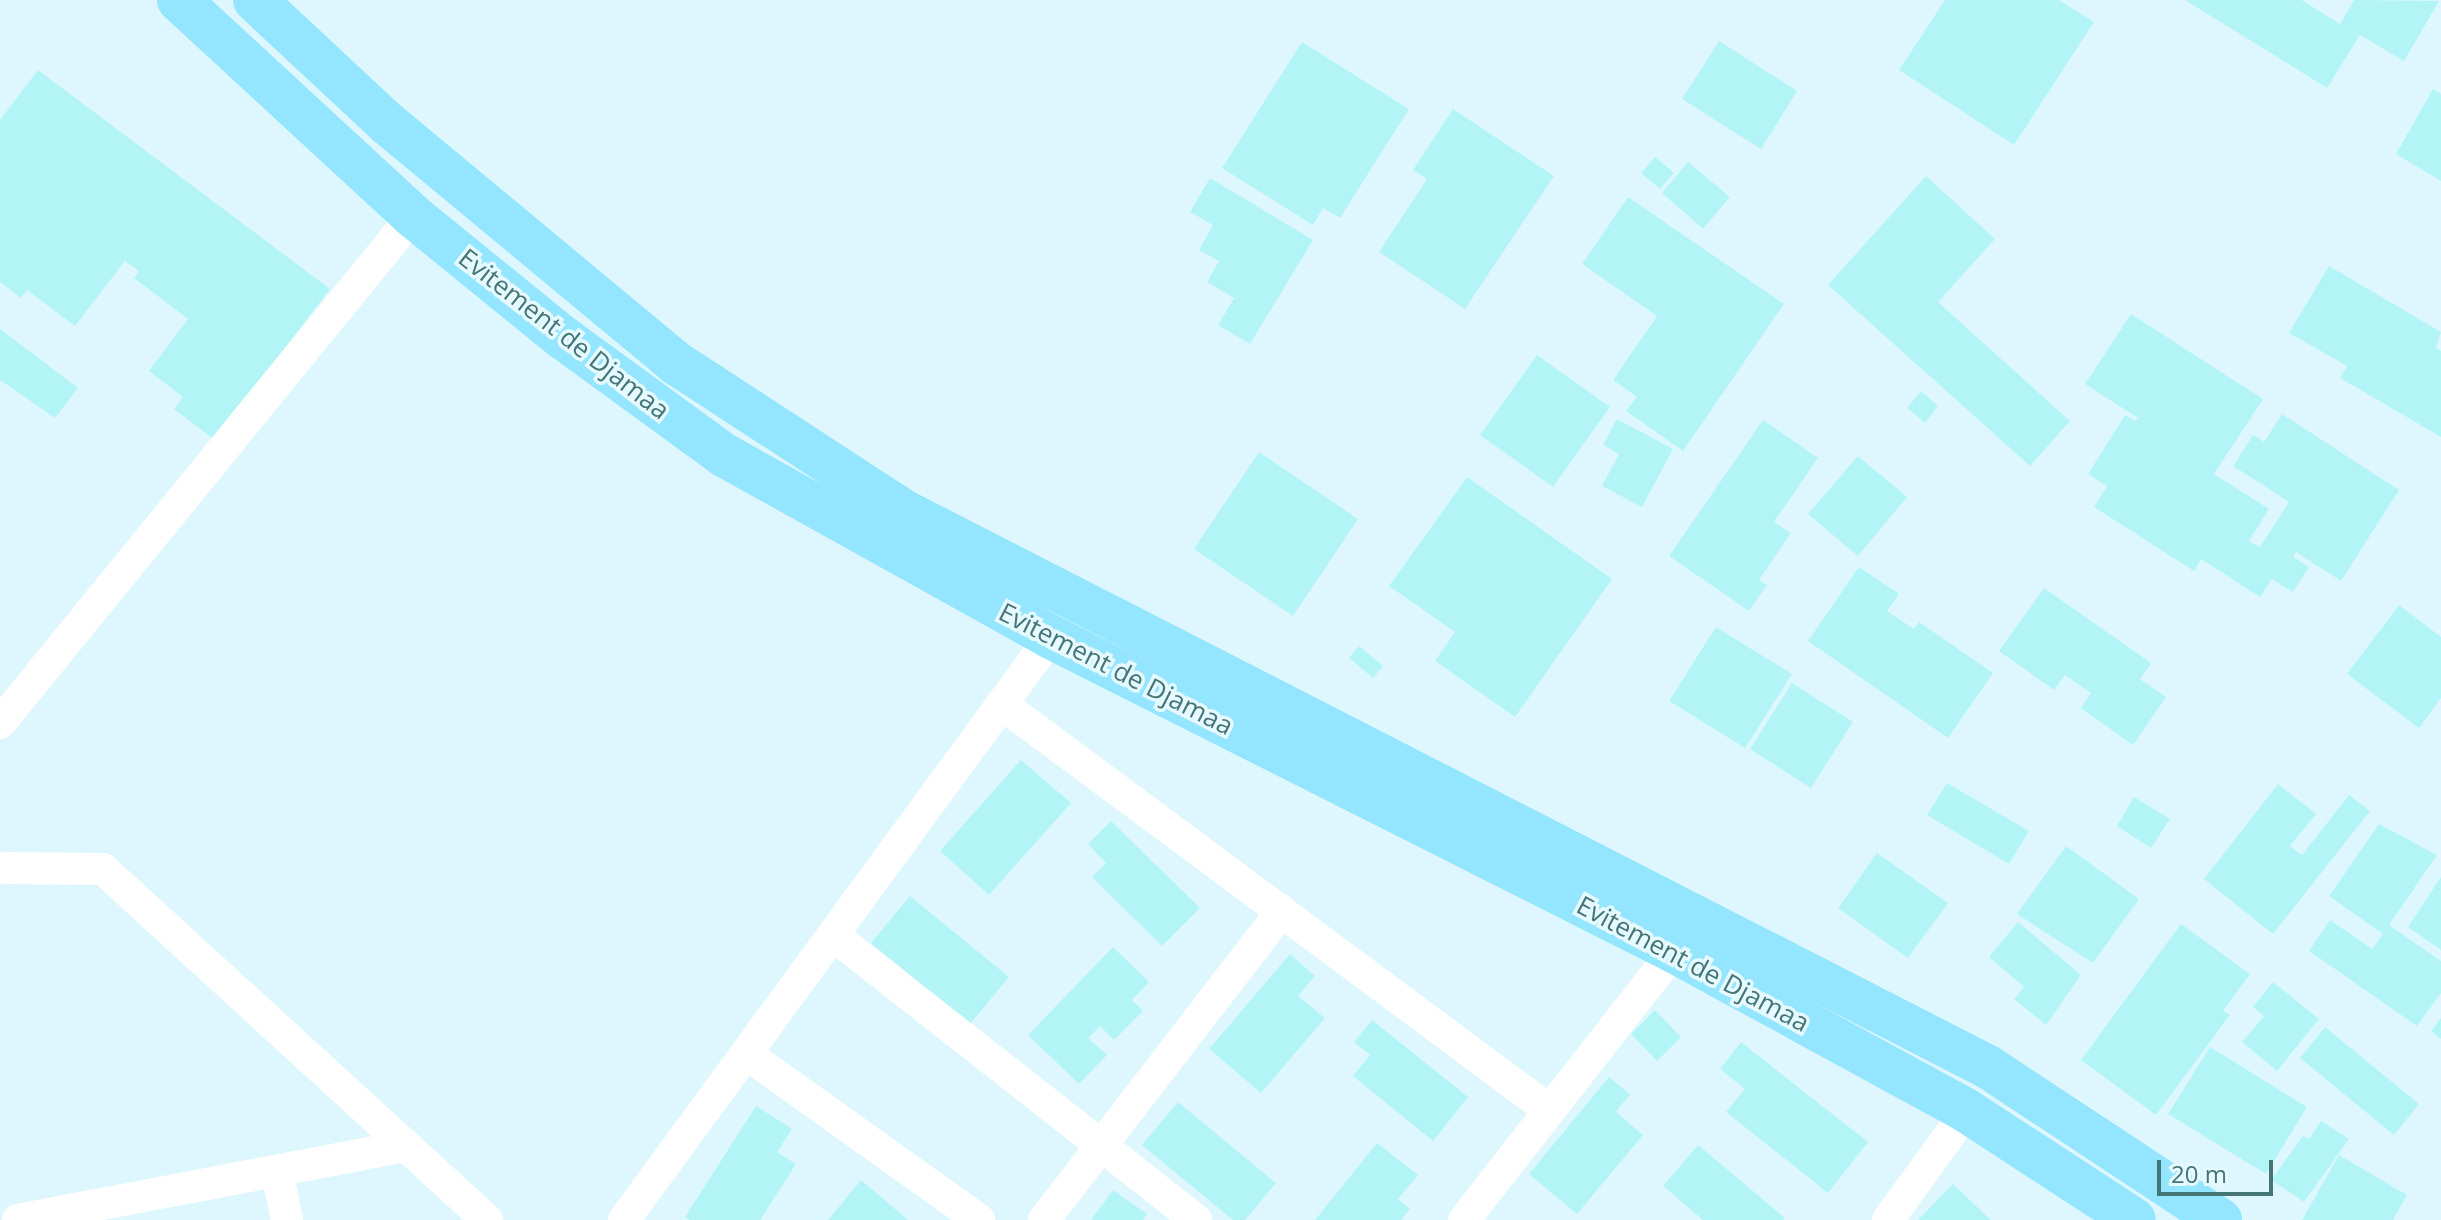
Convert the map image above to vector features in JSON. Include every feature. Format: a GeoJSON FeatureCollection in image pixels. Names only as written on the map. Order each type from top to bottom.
{"type":"FeatureCollection","features":[{"type":"Feature","properties":{"kind":"main road","name":"Evitement de Djamaa"},"geometry":{"type":"LineString","coordinates":[[179,0],[413,216],[562,337],[724,455],[1051,637],[1674,951],[1967,1111],[2134,1220]]}},
{"type":"Feature","properties":{"kind":"main road"},"geometry":{"type":"LineString","coordinates":[[255,0],[387,123],[676,363],[903,511],[1988,1067],[2220,1220]]}},
{"type":"Feature","properties":{"kind":"street"},"geometry":{"type":"LineString","coordinates":[[0,723],[413,216]]}},
{"type":"Feature","properties":{"kind":"street"},"geometry":{"type":"LineString","coordinates":[[624,1220],[748,1055],[1051,637]]}},
{"type":"Feature","properties":{"kind":"street"},"geometry":{"type":"LineString","coordinates":[[1003,705],[1549,1110]]}},
{"type":"Feature","properties":{"kind":"street"},"geometry":{"type":"LineString","coordinates":[[0,868],[103,869],[487,1220]]}},
{"type":"Feature","properties":{"kind":"street"},"geometry":{"type":"LineString","coordinates":[[1044,1220],[1282,911]]}},
{"type":"Feature","properties":{"kind":"street"},"geometry":{"type":"LineString","coordinates":[[834,936],[1196,1220]]}},
{"type":"Feature","properties":{"kind":"street"},"geometry":{"type":"LineString","coordinates":[[1464,1220],[1674,951]]}},
{"type":"Feature","properties":{"kind":"street"},"geometry":{"type":"LineString","coordinates":[[748,1055],[979,1220]]}},
{"type":"Feature","properties":{"kind":"street"},"geometry":{"type":"LineString","coordinates":[[1888,1220],[1967,1111]]}},
{"type":"Feature","properties":{"kind":"street"},"geometry":{"type":"LineString","coordinates":[[18,1220],[407,1146]]}},
{"type":"Feature","properties":{"kind":"street"},"geometry":{"type":"LineString","coordinates":[[277,1171],[287,1220]]}},
{"type":"Feature","properties":{"kind":"building"},"geometry":{"type":"Polygon","coordinates":[[[1945,0],[2059,0],[2094,22],[2014,145],[1899,70],[1945,0]]]}},
{"type":"Feature","properties":{"kind":"building"},"geometry":{"type":"Polygon","coordinates":[[[2185,0],[2302,0],[2340,24],[2354,0],[2439,1],[2404,61],[2360,35],[2327,88],[2185,0]]]}},
{"type":"Feature","properties":{"kind":"building"},"geometry":{"type":"Polygon","coordinates":[[[1719,41],[1797,91],[1761,149],[1682,99],[1719,41]]]}},
{"type":"Feature","properties":{"kind":"building"},"geometry":{"type":"Polygon","coordinates":[[[1302,42],[1409,109],[1340,218],[1323,208],[1313,225],[1222,168],[1302,42]]]}},
{"type":"Feature","properties":{"kind":"building"},"geometry":{"type":"Polygon","coordinates":[[[38,70],[330,289],[215,440],[174,409],[183,397],[149,371],[188,319],[134,278],[139,271],[125,261],[75,326],[27,290],[21,298],[0,282],[0,120],[38,70]]]}},
{"type":"Feature","properties":{"kind":"building"},"geometry":{"type":"Polygon","coordinates":[[[2433,89],[2441,94],[2441,181],[2396,154],[2433,89]]]}},
{"type":"Feature","properties":{"kind":"building"},"geometry":{"type":"Polygon","coordinates":[[[1453,109],[1554,176],[1465,309],[1379,252],[1427,179],[1413,170],[1453,109]]]}},
{"type":"Feature","properties":{"kind":"building"},"geometry":{"type":"Polygon","coordinates":[[[1655,157],[1674,173],[1660,189],[1641,173],[1655,157]]]}},
{"type":"Feature","properties":{"kind":"building"},"geometry":{"type":"Polygon","coordinates":[[[1688,162],[1730,197],[1703,229],[1662,193],[1688,162]]]}},
{"type":"Feature","properties":{"kind":"building"},"geometry":{"type":"Polygon","coordinates":[[[1926,176],[1995,239],[1938,302],[2070,421],[2030,466],[1828,285],[1926,176]]]}},
{"type":"Feature","properties":{"kind":"building"},"geometry":{"type":"Polygon","coordinates":[[[1210,178],[1313,240],[1250,344],[1218,325],[1234,298],[1207,282],[1219,261],[1199,250],[1213,225],[1190,212],[1210,178]]]}},
{"type":"Feature","properties":{"kind":"building"},"geometry":{"type":"Polygon","coordinates":[[[1628,197],[1784,304],[1683,451],[1626,411],[1637,397],[1613,380],[1657,316],[1582,264],[1628,197]]]}},
{"type":"Feature","properties":{"kind":"building"},"geometry":{"type":"Polygon","coordinates":[[[2329,266],[2441,332],[2436,348],[2441,351],[2441,437],[2340,378],[2347,366],[2289,333],[2329,266]]]}},
{"type":"Feature","properties":{"kind":"building"},"geometry":{"type":"Polygon","coordinates":[[[2131,314],[2263,399],[2214,474],[2269,509],[2249,541],[2260,547],[2289,502],[2233,466],[2253,435],[2264,442],[2282,414],[2399,490],[2341,581],[2296,552],[2293,557],[2309,567],[2293,592],[2272,579],[2260,597],[2201,559],[2194,571],[2094,507],[2107,486],[2088,474],[2125,415],[2135,421],[2138,418],[2085,384],[2131,314]]]}},
{"type":"Feature","properties":{"kind":"building"},"geometry":{"type":"Polygon","coordinates":[[[0,329],[78,388],[55,418],[0,380],[0,329]]]}},
{"type":"Feature","properties":{"kind":"building"},"geometry":{"type":"Polygon","coordinates":[[[1537,355],[1610,407],[1553,487],[1480,435],[1537,355]]]}},
{"type":"Feature","properties":{"kind":"building"},"geometry":{"type":"Polygon","coordinates":[[[1921,391],[1938,406],[1925,423],[1907,408],[1921,391]]]}},
{"type":"Feature","properties":{"kind":"building"},"geometry":{"type":"Polygon","coordinates":[[[1617,419],[1673,449],[1642,507],[1602,486],[1619,454],[1603,445],[1617,419]]]}},
{"type":"Feature","properties":{"kind":"building"},"geometry":{"type":"Polygon","coordinates":[[[1763,420],[1818,458],[1774,522],[1791,533],[1759,580],[1767,585],[1749,611],[1669,556],[1763,420]]]}},
{"type":"Feature","properties":{"kind":"building"},"geometry":{"type":"Polygon","coordinates":[[[1259,452],[1358,519],[1293,616],[1194,549],[1259,452]]]}},
{"type":"Feature","properties":{"kind":"building"},"geometry":{"type":"Polygon","coordinates":[[[1858,456],[1907,497],[1858,556],[1808,514],[1858,456]]]}},
{"type":"Feature","properties":{"kind":"building"},"geometry":{"type":"Polygon","coordinates":[[[1467,477],[1612,579],[1515,717],[1435,661],[1455,632],[1389,586],[1467,477]]]}},
{"type":"Feature","properties":{"kind":"building"},"geometry":{"type":"Polygon","coordinates":[[[1859,567],[1899,594],[1887,611],[1914,629],[1919,622],[1993,673],[1948,738],[1808,641],[1859,567]]]}},
{"type":"Feature","properties":{"kind":"building"},"geometry":{"type":"Polygon","coordinates":[[[2044,588],[2151,663],[2140,679],[2166,697],[2133,745],[2081,708],[2091,693],[2065,675],[2054,690],[1999,651],[2044,588]]]}},
{"type":"Feature","properties":{"kind":"building"},"geometry":{"type":"Polygon","coordinates":[[[2399,605],[2441,637],[2441,698],[2419,728],[2347,674],[2399,605]]]}},
{"type":"Feature","properties":{"kind":"building"},"geometry":{"type":"Polygon","coordinates":[[[1716,627],[1792,674],[1745,748],[1669,701],[1716,627]]]}},
{"type":"Feature","properties":{"kind":"building"},"geometry":{"type":"Polygon","coordinates":[[[1359,646],[1383,666],[1373,678],[1349,658],[1359,646]]]}},
{"type":"Feature","properties":{"kind":"building"},"geometry":{"type":"Polygon","coordinates":[[[1792,683],[1853,722],[1811,788],[1750,749],[1792,683]]]}},
{"type":"Feature","properties":{"kind":"building"},"geometry":{"type":"Polygon","coordinates":[[[1021,760],[1071,803],[989,895],[940,851],[1021,760]]]}},
{"type":"Feature","properties":{"kind":"building"},"geometry":{"type":"Polygon","coordinates":[[[1947,783],[2029,831],[2009,864],[1927,815],[1947,783]]]}},
{"type":"Feature","properties":{"kind":"building"},"geometry":{"type":"Polygon","coordinates":[[[2278,784],[2316,814],[2290,846],[2302,855],[2349,795],[2370,811],[2273,934],[2204,879],[2278,784]]]}},
{"type":"Feature","properties":{"kind":"building"},"geometry":{"type":"Polygon","coordinates":[[[2134,797],[2170,819],[2151,848],[2117,826],[2134,797]]]}},
{"type":"Feature","properties":{"kind":"building"},"geometry":{"type":"Polygon","coordinates":[[[1111,821],[1200,908],[1162,946],[1092,877],[1106,863],[1088,844],[1111,821]]]}},
{"type":"Feature","properties":{"kind":"building"},"geometry":{"type":"Polygon","coordinates":[[[2379,824],[2437,855],[2389,925],[2441,961],[2441,993],[2417,1026],[2309,951],[2330,920],[2372,949],[2383,934],[2329,896],[2379,824]]]}},
{"type":"Feature","properties":{"kind":"building"},"geometry":{"type":"Polygon","coordinates":[[[2066,846],[2139,899],[2093,963],[2017,914],[2066,846]]]}},
{"type":"Feature","properties":{"kind":"building"},"geometry":{"type":"Polygon","coordinates":[[[1877,853],[1948,903],[1908,958],[1838,908],[1877,853]]]}},
{"type":"Feature","properties":{"kind":"building"},"geometry":{"type":"Polygon","coordinates":[[[2441,877],[2441,950],[2408,927],[2441,877]]]}},
{"type":"Feature","properties":{"kind":"building"},"geometry":{"type":"Polygon","coordinates":[[[910,896],[1009,977],[970,1024],[871,943],[910,896]]]}},
{"type":"Feature","properties":{"kind":"building"},"geometry":{"type":"Polygon","coordinates":[[[2018,922],[2081,975],[2046,1025],[2014,999],[2024,987],[1989,957],[2018,922]]]}},
{"type":"Feature","properties":{"kind":"building"},"geometry":{"type":"Polygon","coordinates":[[[2181,924],[2250,974],[2223,1011],[2230,1015],[2156,1115],[2081,1060],[2181,924]]]}},
{"type":"Feature","properties":{"kind":"building"},"geometry":{"type":"Polygon","coordinates":[[[1113,947],[1149,982],[1132,1000],[1143,1011],[1114,1040],[1100,1026],[1088,1038],[1107,1055],[1079,1084],[1028,1035],[1113,947]]]}},
{"type":"Feature","properties":{"kind":"building"},"geometry":{"type":"Polygon","coordinates":[[[1290,954],[1315,976],[1298,996],[1325,1018],[1261,1093],[1209,1049],[1290,954]]]}},
{"type":"Feature","properties":{"kind":"building"},"geometry":{"type":"Polygon","coordinates":[[[2273,982],[2319,1019],[2277,1071],[2242,1042],[2264,1016],[2253,1007],[2273,982]]]}},
{"type":"Feature","properties":{"kind":"building"},"geometry":{"type":"Polygon","coordinates":[[[1655,1010],[1681,1037],[1657,1061],[1631,1034],[1655,1010]]]}},
{"type":"Feature","properties":{"kind":"building"},"geometry":{"type":"Polygon","coordinates":[[[2441,1018],[2441,1039],[2431,1031],[2441,1018]]]}},
{"type":"Feature","properties":{"kind":"building"},"geometry":{"type":"Polygon","coordinates":[[[1372,1020],[1468,1097],[1433,1141],[1353,1076],[1370,1055],[1354,1042],[1372,1020]]]}},
{"type":"Feature","properties":{"kind":"building"},"geometry":{"type":"Polygon","coordinates":[[[2325,1027],[2419,1104],[2394,1135],[2300,1058],[2325,1027]]]}},
{"type":"Feature","properties":{"kind":"building"},"geometry":{"type":"Polygon","coordinates":[[[1741,1042],[1868,1142],[1828,1193],[1726,1112],[1745,1089],[1720,1069],[1741,1042]]]}},
{"type":"Feature","properties":{"kind":"building"},"geometry":{"type":"Polygon","coordinates":[[[2210,1047],[2307,1107],[2266,1174],[2168,1114],[2210,1047]]]}},
{"type":"Feature","properties":{"kind":"building"},"geometry":{"type":"Polygon","coordinates":[[[1609,1077],[1630,1094],[1616,1112],[1643,1135],[1577,1214],[1529,1174],[1609,1077]]]}},
{"type":"Feature","properties":{"kind":"building"},"geometry":{"type":"Polygon","coordinates":[[[1178,1102],[1276,1183],[1245,1220],[1233,1220],[1142,1145],[1178,1102]]]}},
{"type":"Feature","properties":{"kind":"building"},"geometry":{"type":"Polygon","coordinates":[[[756,1106],[792,1129],[777,1152],[796,1164],[760,1220],[690,1220],[685,1217],[756,1106]]]}},
{"type":"Feature","properties":{"kind":"building"},"geometry":{"type":"Polygon","coordinates":[[[2321,1121],[2349,1139],[2304,1202],[2271,1180],[2303,1136],[2309,1139],[2321,1121]]]}},
{"type":"Feature","properties":{"kind":"building"},"geometry":{"type":"Polygon","coordinates":[[[1377,1143],[1418,1175],[1398,1199],[1410,1209],[1401,1220],[1315,1220],[1377,1143]]]}},
{"type":"Feature","properties":{"kind":"building"},"geometry":{"type":"Polygon","coordinates":[[[1698,1145],[1785,1218],[1703,1220],[1663,1186],[1698,1145]]]}},
{"type":"Feature","properties":{"kind":"building"},"geometry":{"type":"Polygon","coordinates":[[[2339,1155],[2407,1195],[2393,1220],[2302,1220],[2339,1155]]]}},
{"type":"Feature","properties":{"kind":"building"},"geometry":{"type":"Polygon","coordinates":[[[861,1180],[908,1220],[828,1220],[861,1180]]]}},
{"type":"Feature","properties":{"kind":"building"},"geometry":{"type":"Polygon","coordinates":[[[1953,1184],[1991,1220],[1918,1220],[1953,1184]]]}},
{"type":"Feature","properties":{"kind":"building"},"geometry":{"type":"Polygon","coordinates":[[[1113,1190],[1147,1214],[1143,1220],[1091,1220],[1113,1190]]]}}]}
